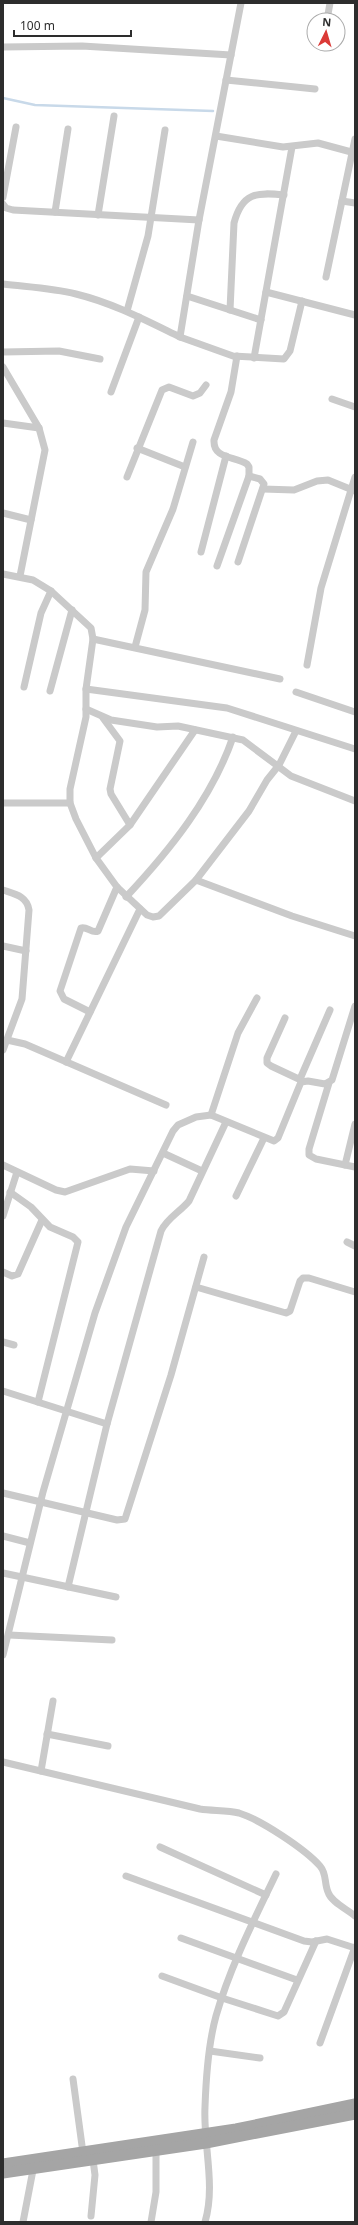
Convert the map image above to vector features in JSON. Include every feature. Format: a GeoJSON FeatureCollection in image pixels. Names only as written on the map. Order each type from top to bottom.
{"type":"FeatureCollection","features":[{"type":"Feature","properties":{"kind":"main road"},"geometry":{"type":"LineString","coordinates":[[3,2173],[33,2170],[156,2149],[355,2104]]}},
{"type":"Feature","properties":{"kind":"main road"},"geometry":{"type":"LineString","coordinates":[[3,2164],[205,2139],[355,2114]]}},
{"type":"Feature","properties":{"kind":"street"},"geometry":{"type":"LineString","coordinates":[[180,337],[199,220],[241,3]]}},
{"type":"Feature","properties":{"kind":"street"},"geometry":{"type":"LineString","coordinates":[[3,47],[82,46],[231,54]]}},
{"type":"Feature","properties":{"kind":"street"},"geometry":{"type":"LineString","coordinates":[[226,80],[316,89]]}},
{"type":"Feature","properties":{"kind":"street"},"geometry":{"type":"LineString","coordinates":[[98,215],[114,116]]}},
{"type":"Feature","properties":{"kind":"street"},"geometry":{"type":"LineString","coordinates":[[3,197],[16,127]]}},
{"type":"Feature","properties":{"kind":"street"},"geometry":{"type":"LineString","coordinates":[[55,212],[68,129]]}},
{"type":"Feature","properties":{"kind":"street"},"geometry":{"type":"LineString","coordinates":[[127,311],[148,236],[149,218],[165,130]]}},
{"type":"Feature","properties":{"kind":"street"},"geometry":{"type":"LineString","coordinates":[[216,136],[274,146],[292,147],[318,143],[354,152]]}},
{"type":"Feature","properties":{"kind":"street"},"geometry":{"type":"LineString","coordinates":[[326,277],[342,200],[354,152],[355,139]]}},
{"type":"Feature","properties":{"kind":"street"},"geometry":{"type":"LineString","coordinates":[[254,358],[292,147]]}},
{"type":"Feature","properties":{"kind":"street"},"geometry":{"type":"LineString","coordinates":[[230,310],[234,223],[238,209],[244,201],[254,194],[265,193],[284,195]]}},
{"type":"Feature","properties":{"kind":"street"},"geometry":{"type":"LineString","coordinates":[[342,200],[355,203]]}},
{"type":"Feature","properties":{"kind":"street"},"geometry":{"type":"LineString","coordinates":[[3,204],[6,208],[13,210],[199,220]]}},
{"type":"Feature","properties":{"kind":"street"},"geometry":{"type":"LineString","coordinates":[[3,284],[75,294],[127,311],[180,337],[237,356],[254,358],[284,359],[288,355],[302,301]]}},
{"type":"Feature","properties":{"kind":"street"},"geometry":{"type":"LineString","coordinates":[[266,292],[355,315]]}},
{"type":"Feature","properties":{"kind":"street"},"geometry":{"type":"LineString","coordinates":[[187,296],[261,320]]}},
{"type":"Feature","properties":{"kind":"street"},"geometry":{"type":"LineString","coordinates":[[112,392],[139,317]]}},
{"type":"Feature","properties":{"kind":"street"},"geometry":{"type":"LineString","coordinates":[[3,352],[59,351],[100,359]]}},
{"type":"Feature","properties":{"kind":"street"},"geometry":{"type":"LineString","coordinates":[[217,566],[249,476],[249,467],[247,464],[215,451],[214,440],[231,392],[237,356]]}},
{"type":"Feature","properties":{"kind":"street"},"geometry":{"type":"LineString","coordinates":[[3,367],[39,428],[45,450],[20,576]]}},
{"type":"Feature","properties":{"kind":"street"},"geometry":{"type":"LineString","coordinates":[[127,477],[137,448],[164,388],[169,387],[193,396],[200,393],[206,385]]}},
{"type":"Feature","properties":{"kind":"street"},"geometry":{"type":"LineString","coordinates":[[332,399],[355,407]]}},
{"type":"Feature","properties":{"kind":"street"},"geometry":{"type":"LineString","coordinates":[[3,424],[39,428]]}},
{"type":"Feature","properties":{"kind":"street"},"geometry":{"type":"LineString","coordinates":[[134,648],[145,610],[146,572],[173,510],[193,442]]}},
{"type":"Feature","properties":{"kind":"street"},"geometry":{"type":"LineString","coordinates":[[137,448],[185,467]]}},
{"type":"Feature","properties":{"kind":"street"},"geometry":{"type":"LineString","coordinates":[[202,552],[226,456]]}},
{"type":"Feature","properties":{"kind":"street"},"geometry":{"type":"LineString","coordinates":[[238,562],[264,484],[260,479],[249,476]]}},
{"type":"Feature","properties":{"kind":"street"},"geometry":{"type":"LineString","coordinates":[[307,665],[321,588],[353,490],[355,477]]}},
{"type":"Feature","properties":{"kind":"street"},"geometry":{"type":"LineString","coordinates":[[263,489],[294,490],[317,481],[328,480],[353,490]]}},
{"type":"Feature","properties":{"kind":"street"},"geometry":{"type":"LineString","coordinates":[[3,513],[31,520]]}},
{"type":"Feature","properties":{"kind":"street"},"geometry":{"type":"LineString","coordinates":[[3,574],[20,576],[33,580],[51,591],[91,628],[93,639],[86,689],[85,723],[70,789],[70,803],[76,819],[96,858],[126,897],[151,917],[159,916],[196,880],[239,825],[267,780],[279,765],[296,731]]}},
{"type":"Feature","properties":{"kind":"street"},"geometry":{"type":"LineString","coordinates":[[24,686],[41,613],[51,591]]}},
{"type":"Feature","properties":{"kind":"street"},"geometry":{"type":"LineString","coordinates":[[50,691],[72,610]]}},
{"type":"Feature","properties":{"kind":"street"},"geometry":{"type":"LineString","coordinates":[[93,639],[280,679]]}},
{"type":"Feature","properties":{"kind":"street"},"geometry":{"type":"LineString","coordinates":[[86,689],[214,705],[355,749]]}},
{"type":"Feature","properties":{"kind":"street"},"geometry":{"type":"LineString","coordinates":[[296,692],[355,712]]}},
{"type":"Feature","properties":{"kind":"street"},"geometry":{"type":"LineString","coordinates":[[86,709],[103,718],[157,727],[178,726],[233,737],[247,742],[299,780],[355,801]]}},
{"type":"Feature","properties":{"kind":"street"},"geometry":{"type":"LineString","coordinates":[[103,718],[120,741],[110,784],[110,792],[130,825]]}},
{"type":"Feature","properties":{"kind":"street"},"geometry":{"type":"LineString","coordinates":[[96,858],[130,825],[196,730]]}},
{"type":"Feature","properties":{"kind":"street"},"geometry":{"type":"LineString","coordinates":[[126,897],[153,868],[190,820],[222,768],[233,737]]}},
{"type":"Feature","properties":{"kind":"street"},"geometry":{"type":"LineString","coordinates":[[3,803],[70,803]]}},
{"type":"Feature","properties":{"kind":"street"},"geometry":{"type":"LineString","coordinates":[[196,880],[292,916],[355,936]]}},
{"type":"Feature","properties":{"kind":"street"},"geometry":{"type":"LineString","coordinates":[[90,1012],[64,999],[60,991],[81,928],[94,932],[98,931],[117,887]]}},
{"type":"Feature","properties":{"kind":"street"},"geometry":{"type":"LineString","coordinates":[[3,890],[24,898],[28,903],[22,999],[3,1050]]}},
{"type":"Feature","properties":{"kind":"street"},"geometry":{"type":"LineString","coordinates":[[66,1062],[140,909]]}},
{"type":"Feature","properties":{"kind":"street"},"geometry":{"type":"LineString","coordinates":[[3,946],[26,951]]}},
{"type":"Feature","properties":{"kind":"street"},"geometry":{"type":"LineString","coordinates":[[211,1115],[238,1033],[257,998]]}},
{"type":"Feature","properties":{"kind":"street"},"geometry":{"type":"LineString","coordinates":[[355,1006],[309,1148],[309,1155],[316,1159],[355,1167]]}},
{"type":"Feature","properties":{"kind":"street"},"geometry":{"type":"LineString","coordinates":[[3,1655],[40,1503],[95,1313],[121,1242],[175,1127],[200,1115],[211,1115],[264,1138],[274,1141],[278,1138],[330,1010]]}},
{"type":"Feature","properties":{"kind":"street"},"geometry":{"type":"LineString","coordinates":[[285,1018],[267,1058],[267,1063],[270,1066],[301,1080],[329,1083]]}},
{"type":"Feature","properties":{"kind":"street"},"geometry":{"type":"LineString","coordinates":[[7,1040],[25,1044],[166,1105]]}},
{"type":"Feature","properties":{"kind":"street"},"geometry":{"type":"LineString","coordinates":[[68,1587],[107,1424],[161,1231],[168,1220],[184,1208],[189,1200],[226,1122]]}},
{"type":"Feature","properties":{"kind":"street"},"geometry":{"type":"LineString","coordinates":[[345,1164],[355,1124]]}},
{"type":"Feature","properties":{"kind":"street"},"geometry":{"type":"LineString","coordinates":[[236,1196],[264,1138]]}},
{"type":"Feature","properties":{"kind":"street"},"geometry":{"type":"LineString","coordinates":[[163,1153],[202,1171]]}},
{"type":"Feature","properties":{"kind":"street"},"geometry":{"type":"LineString","coordinates":[[3,1165],[56,1190],[65,1192],[130,1170],[154,1171]]}},
{"type":"Feature","properties":{"kind":"street"},"geometry":{"type":"LineString","coordinates":[[3,1216],[17,1172]]}},
{"type":"Feature","properties":{"kind":"street"},"geometry":{"type":"LineString","coordinates":[[10,1192],[31,1206],[42,1220],[50,1227],[73,1236],[78,1244],[38,1402]]}},
{"type":"Feature","properties":{"kind":"street"},"geometry":{"type":"LineString","coordinates":[[3,1272],[12,1276],[18,1274],[42,1220]]}},
{"type":"Feature","properties":{"kind":"street"},"geometry":{"type":"LineString","coordinates":[[347,1242],[355,1246]]}},
{"type":"Feature","properties":{"kind":"street"},"geometry":{"type":"LineString","coordinates":[[3,1493],[40,1503],[117,1520],[122,1520],[127,1516],[204,1257]]}},
{"type":"Feature","properties":{"kind":"street"},"geometry":{"type":"LineString","coordinates":[[196,1287],[286,1313],[290,1311],[300,1281],[303,1278],[309,1278],[355,1292]]}},
{"type":"Feature","properties":{"kind":"street"},"geometry":{"type":"LineString","coordinates":[[3,1342],[14,1345]]}},
{"type":"Feature","properties":{"kind":"street"},"geometry":{"type":"LineString","coordinates":[[3,1391],[107,1424]]}},
{"type":"Feature","properties":{"kind":"street"},"geometry":{"type":"LineString","coordinates":[[3,1536],[30,1542]]}},
{"type":"Feature","properties":{"kind":"street"},"geometry":{"type":"LineString","coordinates":[[3,1573],[116,1597]]}},
{"type":"Feature","properties":{"kind":"street"},"geometry":{"type":"LineString","coordinates":[[9,1634],[112,1640]]}},
{"type":"Feature","properties":{"kind":"street"},"geometry":{"type":"LineString","coordinates":[[41,1771],[53,1701]]}},
{"type":"Feature","properties":{"kind":"street"},"geometry":{"type":"LineString","coordinates":[[47,1734],[108,1746]]}},
{"type":"Feature","properties":{"kind":"street"},"geometry":{"type":"LineString","coordinates":[[3,1762],[200,1809],[231,1812],[249,1817],[285,1838],[307,1854],[324,1873],[327,1892],[330,1897],[355,1916]]}},
{"type":"Feature","properties":{"kind":"street"},"geometry":{"type":"LineString","coordinates":[[160,1848],[266,1895]]}},
{"type":"Feature","properties":{"kind":"street"},"geometry":{"type":"LineString","coordinates":[[205,2222],[210,2192],[205,2139],[207,2079],[216,2018],[237,1958],[276,1874]]}},
{"type":"Feature","properties":{"kind":"street"},"geometry":{"type":"LineString","coordinates":[[126,1876],[304,1941],[316,1941],[327,1938],[355,1947],[320,2043]]}},
{"type":"Feature","properties":{"kind":"street"},"geometry":{"type":"LineString","coordinates":[[182,1938],[297,1980]]}},
{"type":"Feature","properties":{"kind":"street"},"geometry":{"type":"LineString","coordinates":[[162,1976],[222,1998],[278,2016],[284,2012],[297,1980],[316,1941]]}},
{"type":"Feature","properties":{"kind":"street"},"geometry":{"type":"LineString","coordinates":[[210,2051],[260,2058]]}},
{"type":"Feature","properties":{"kind":"street"},"geometry":{"type":"LineString","coordinates":[[73,2079],[83,2153]]}},
{"type":"Feature","properties":{"kind":"street"},"geometry":{"type":"LineString","coordinates":[[151,2222],[156,2192],[156,2149]]}},
{"type":"Feature","properties":{"kind":"street"},"geometry":{"type":"LineString","coordinates":[[92,2216],[95,2175],[93,2160]]}},
{"type":"Feature","properties":{"kind":"street"},"geometry":{"type":"LineString","coordinates":[[23,2222],[33,2170]]}},
{"type":"Feature","properties":{"kind":"waterway"},"geometry":{"type":"LineString","coordinates":[[3,98],[35,105],[213,111]]}}]}
